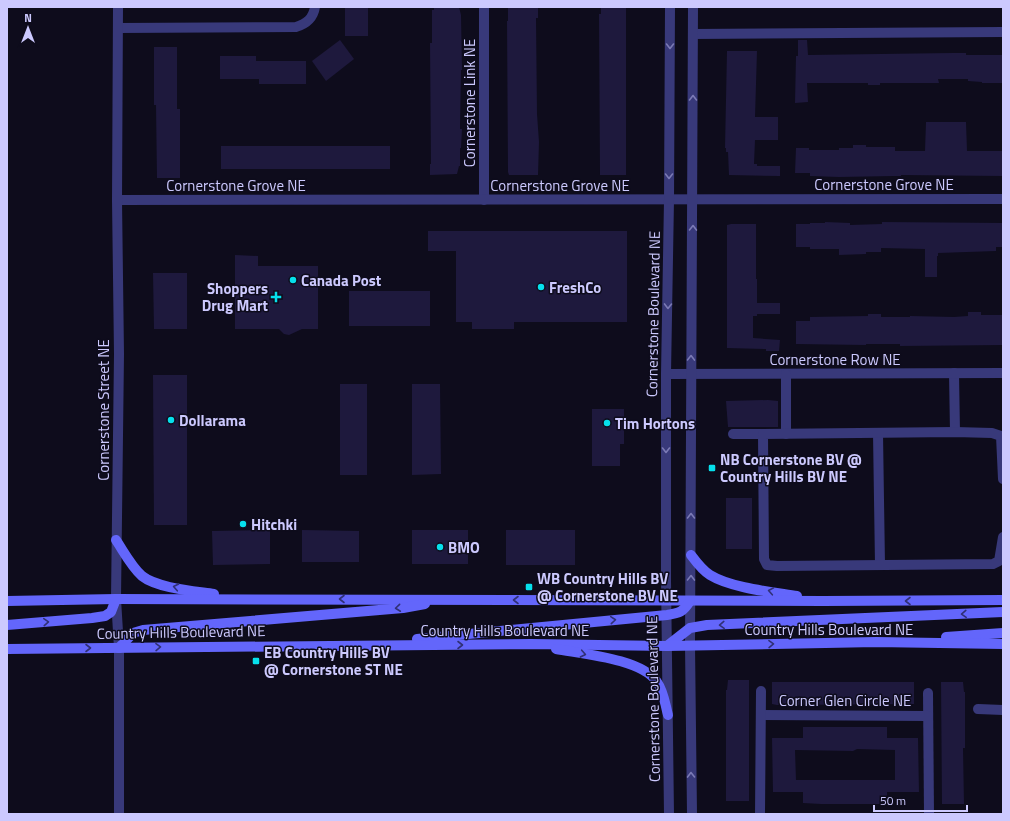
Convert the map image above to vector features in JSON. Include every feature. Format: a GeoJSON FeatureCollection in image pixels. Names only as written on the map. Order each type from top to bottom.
{"type":"FeatureCollection","features":[{"type":"Feature","properties":{"kind":"main road"},"geometry":{"type":"LineString","coordinates":[[116,540],[131,564],[151,582],[219,595],[256,599]]}},
{"type":"Feature","properties":{"kind":"main road"},"geometry":{"type":"LineString","coordinates":[[691,555],[702,569],[710,576],[738,586],[823,601]]}},
{"type":"Feature","properties":{"kind":"main road"},"geometry":{"type":"LineString","coordinates":[[7,625],[105,616],[112,612],[116,598]]}},
{"type":"Feature","properties":{"kind":"main road","name":"Country Hills Boulevard NE"},"geometry":{"type":"LineString","coordinates":[[7,601],[116,598],[667,601],[1003,600]]}},
{"type":"Feature","properties":{"kind":"main road"},"geometry":{"type":"LineString","coordinates":[[119,648],[133,633],[143,630],[403,608],[451,600]]}},
{"type":"Feature","properties":{"kind":"main road"},"geometry":{"type":"LineString","coordinates":[[352,645],[667,615],[684,610],[690,601]]}},
{"type":"Feature","properties":{"kind":"main road"},"geometry":{"type":"LineString","coordinates":[[668,646],[690,628],[707,625],[1003,612]]}},
{"type":"Feature","properties":{"kind":"main road"},"geometry":{"type":"LineString","coordinates":[[876,642],[1003,633]]}},
{"type":"Feature","properties":{"kind":"main road","name":"Country Hills Boulevard NE"},"geometry":{"type":"LineString","coordinates":[[7,649],[531,644],[668,646],[876,642],[1003,644]]}},
{"type":"Feature","properties":{"kind":"main road"},"geometry":{"type":"LineString","coordinates":[[531,644],[632,664],[645,671],[657,682],[663,692],[668,715]]}},
{"type":"Feature","properties":{"kind":"street","name":"Cornerstone Street NE"},"geometry":{"type":"LineString","coordinates":[[118,7],[116,598],[119,648],[119,814]]}},
{"type":"Feature","properties":{"kind":"street"},"geometry":{"type":"LineString","coordinates":[[118,28],[296,27],[305,24],[311,18],[315,7]]}},
{"type":"Feature","properties":{"kind":"street","name":"Cornerstone Link NE"},"geometry":{"type":"LineString","coordinates":[[484,7],[484,200]]}},
{"type":"Feature","properties":{"kind":"street","name":"Cornerstone Boulevard NE"},"geometry":{"type":"LineString","coordinates":[[669,814],[666,374],[670,7]]}},
{"type":"Feature","properties":{"kind":"street"},"geometry":{"type":"LineString","coordinates":[[692,814],[690,601],[693,7]]}},
{"type":"Feature","properties":{"kind":"street"},"geometry":{"type":"LineString","coordinates":[[693,34],[1003,32]]}},
{"type":"Feature","properties":{"kind":"street","name":"Cornerstone Grove NE"},"geometry":{"type":"LineString","coordinates":[[117,200],[1003,199]]}},
{"type":"Feature","properties":{"kind":"street"},"geometry":{"type":"LineString","coordinates":[[954,373],[955,432]]}},
{"type":"Feature","properties":{"kind":"street","name":"Cornerstone Row NE"},"geometry":{"type":"LineString","coordinates":[[666,374],[1003,373]]}},
{"type":"Feature","properties":{"kind":"street"},"geometry":{"type":"LineString","coordinates":[[786,374],[786,434]]}},
{"type":"Feature","properties":{"kind":"street"},"geometry":{"type":"LineString","coordinates":[[878,433],[880,565]]}},
{"type":"Feature","properties":{"kind":"street"},"geometry":{"type":"LineString","coordinates":[[732,434],[992,433],[1001,436],[1003,479]]}},
{"type":"Feature","properties":{"kind":"street"},"geometry":{"type":"LineString","coordinates":[[763,434],[764,558],[767,565],[993,564],[999,561],[1003,537]]}},
{"type":"Feature","properties":{"kind":"street","name":"Corner Glen Circle NE"},"geometry":{"type":"LineString","coordinates":[[760,814],[761,691]]}},
{"type":"Feature","properties":{"kind":"street","name":"Corner Glen Circle NE"},"geometry":{"type":"LineString","coordinates":[[928,694],[929,814]]}},
{"type":"Feature","properties":{"kind":"street"},"geometry":{"type":"LineString","coordinates":[[978,709],[1003,710]]}},
{"type":"Feature","properties":{"kind":"street","name":"Corner Glen Circle NE"},"geometry":{"type":"LineString","coordinates":[[761,715],[928,716]]}},
{"type":"Feature","properties":{"kind":"building"},"geometry":{"type":"Polygon","coordinates":[[[345,7],[368,7],[368,36],[345,36],[345,7]]]}},
{"type":"Feature","properties":{"kind":"building"},"geometry":{"type":"Polygon","coordinates":[[[434,7],[459,7],[461,15],[462,70],[460,129],[462,129],[460,166],[457,174],[430,175],[430,43],[432,43],[432,10],[434,10],[434,7]]]}},
{"type":"Feature","properties":{"kind":"building"},"geometry":{"type":"Polygon","coordinates":[[[508,7],[538,7],[538,18],[536,18],[537,114],[539,142],[538,175],[509,175],[508,172],[508,7]]]}},
{"type":"Feature","properties":{"kind":"building"},"geometry":{"type":"Polygon","coordinates":[[[601,7],[626,7],[626,175],[600,175],[599,14],[601,14],[601,7]]]}},
{"type":"Feature","properties":{"kind":"building"},"geometry":{"type":"Polygon","coordinates":[[[340,40],[354,59],[326,81],[312,61],[340,40]]]}},
{"type":"Feature","properties":{"kind":"building"},"geometry":{"type":"Polygon","coordinates":[[[798,40],[807,40],[808,55],[966,53],[966,55],[1003,55],[1003,83],[982,83],[968,81],[968,79],[938,79],[939,83],[880,83],[880,85],[868,85],[868,83],[807,83],[808,102],[795,103],[796,56],[798,56],[798,40]]]}},
{"type":"Feature","properties":{"kind":"building"},"geometry":{"type":"Polygon","coordinates":[[[154,47],[177,47],[177,109],[180,109],[180,178],[157,178],[156,105],[154,105],[154,47]]]}},
{"type":"Feature","properties":{"kind":"building"},"geometry":{"type":"Polygon","coordinates":[[[727,51],[757,51],[755,117],[778,117],[778,140],[755,140],[754,164],[757,164],[757,166],[780,166],[780,176],[729,175],[728,152],[726,152],[725,148],[727,51]]]}},
{"type":"Feature","properties":{"kind":"building"},"geometry":{"type":"Polygon","coordinates":[[[220,56],[256,56],[256,61],[306,61],[306,84],[259,84],[259,79],[220,79],[220,56]]]}},
{"type":"Feature","properties":{"kind":"building"},"geometry":{"type":"Polygon","coordinates":[[[926,122],[966,122],[967,151],[1003,151],[1003,176],[901,175],[839,177],[810,176],[810,173],[795,173],[796,148],[809,148],[809,150],[839,150],[839,148],[853,148],[853,145],[866,145],[866,147],[895,147],[895,151],[925,151],[926,122]]]}},
{"type":"Feature","properties":{"kind":"building"},"geometry":{"type":"Polygon","coordinates":[[[221,146],[390,146],[390,169],[221,169],[221,146]]]}},
{"type":"Feature","properties":{"kind":"building"},"geometry":{"type":"Polygon","coordinates":[[[825,222],[850,223],[850,225],[882,224],[882,222],[1003,223],[1003,247],[996,247],[996,251],[938,253],[937,277],[925,277],[925,249],[881,248],[881,252],[839,255],[839,249],[810,249],[810,247],[796,247],[796,224],[825,222]]]}},
{"type":"Feature","properties":{"kind":"building"},"geometry":{"type":"Polygon","coordinates":[[[756,224],[757,303],[780,303],[780,314],[757,314],[757,316],[753,316],[753,338],[780,340],[779,351],[766,351],[766,349],[727,348],[727,225],[756,224]]]}},
{"type":"Feature","properties":{"kind":"building","name":"FreshCo"},"geometry":{"type":"Polygon","coordinates":[[[428,231],[627,231],[627,322],[514,322],[514,329],[472,329],[472,322],[456,322],[456,251],[428,251],[428,231]]]}},
{"type":"Feature","properties":{"kind":"building","name":"Shoppers Drug Mart"},"geometry":{"type":"Polygon","coordinates":[[[235,255],[258,256],[258,266],[318,266],[318,329],[302,329],[289,335],[284,334],[279,329],[235,329],[235,255]]]}},
{"type":"Feature","properties":{"kind":"building"},"geometry":{"type":"Polygon","coordinates":[[[153,273],[187,273],[187,329],[154,329],[153,273]]]}},
{"type":"Feature","properties":{"kind":"building"},"geometry":{"type":"Polygon","coordinates":[[[349,291],[430,291],[430,326],[349,326],[349,291]]]}},
{"type":"Feature","properties":{"kind":"building"},"geometry":{"type":"Polygon","coordinates":[[[968,312],[981,312],[981,315],[1003,315],[1003,345],[900,346],[900,344],[796,344],[796,321],[810,321],[810,317],[868,316],[868,314],[881,314],[881,317],[954,317],[968,316],[968,312]]]}},
{"type":"Feature","properties":{"kind":"building"},"geometry":{"type":"Polygon","coordinates":[[[153,375],[187,375],[187,525],[154,525],[153,375]]]}},
{"type":"Feature","properties":{"kind":"building"},"geometry":{"type":"Polygon","coordinates":[[[340,384],[367,384],[367,475],[340,475],[340,384]]]}},
{"type":"Feature","properties":{"kind":"building"},"geometry":{"type":"Polygon","coordinates":[[[412,384],[440,384],[441,474],[412,475],[412,384]]]}},
{"type":"Feature","properties":{"kind":"building"},"geometry":{"type":"Polygon","coordinates":[[[726,401],[778,401],[778,427],[728,427],[726,401]]]}},
{"type":"Feature","properties":{"kind":"building"},"geometry":{"type":"Polygon","coordinates":[[[592,409],[624,409],[624,444],[620,444],[620,466],[592,466],[592,409]]]}},
{"type":"Feature","properties":{"kind":"building"},"geometry":{"type":"Polygon","coordinates":[[[726,498],[752,498],[752,549],[726,549],[726,498]]]}},
{"type":"Feature","properties":{"kind":"building"},"geometry":{"type":"Polygon","coordinates":[[[270,530],[270,564],[213,565],[212,531],[270,530]]]}},
{"type":"Feature","properties":{"kind":"building"},"geometry":{"type":"Polygon","coordinates":[[[302,530],[359,531],[359,562],[302,562],[302,530]]]}},
{"type":"Feature","properties":{"kind":"building","name":"BMO"},"geometry":{"type":"Polygon","coordinates":[[[412,530],[468,530],[468,564],[412,564],[412,530]]]}},
{"type":"Feature","properties":{"kind":"building"},"geometry":{"type":"Polygon","coordinates":[[[506,530],[575,530],[575,565],[506,565],[506,530]]]}},
{"type":"Feature","properties":{"kind":"building"},"geometry":{"type":"Polygon","coordinates":[[[728,680],[749,680],[749,801],[726,801],[726,690],[728,680]]]}},
{"type":"Feature","properties":{"kind":"building"},"geometry":{"type":"Polygon","coordinates":[[[772,682],[914,682],[914,704],[777,705],[772,704],[772,682]]]}},
{"type":"Feature","properties":{"kind":"building"},"geometry":{"type":"Polygon","coordinates":[[[941,682],[963,682],[965,692],[965,748],[963,748],[964,804],[942,804],[941,682]]]}},
{"type":"Feature","properties":{"kind":"building"},"geometry":{"type":"Polygon","coordinates":[[[803,727],[887,727],[887,738],[918,738],[919,792],[887,792],[887,803],[883,804],[821,804],[803,803],[803,792],[773,792],[772,738],[803,738],[803,727]],[[795,750],[796,780],[895,780],[895,750],[795,750]]]}},
{"type":"Feature","properties":{"kind":"place","name":"Canada Post"},"geometry":{"type":"Point","coordinates":[293,280]}},
{"type":"Feature","properties":{"kind":"place","name":"FreshCo"},"geometry":{"type":"Point","coordinates":[541,287]}},
{"type":"Feature","properties":{"kind":"place","name":"Shoppers Drug Mart"},"geometry":{"type":"Point","coordinates":[276,297]}},
{"type":"Feature","properties":{"kind":"place","name":"Dollarama"},"geometry":{"type":"Point","coordinates":[171,420]}},
{"type":"Feature","properties":{"kind":"place","name":"Tim Hortons"},"geometry":{"type":"Point","coordinates":[607,423]}},
{"type":"Feature","properties":{"kind":"place","name":"NB Cornerstone BV @ Country Hills BV NE"},"geometry":{"type":"Point","coordinates":[712,468]}},
{"type":"Feature","properties":{"kind":"place","name":"Hitchki"},"geometry":{"type":"Point","coordinates":[243,524]}},
{"type":"Feature","properties":{"kind":"place","name":"BMO"},"geometry":{"type":"Point","coordinates":[440,547]}},
{"type":"Feature","properties":{"kind":"place","name":"WB Country Hills BV @ Cornerstone BV NE"},"geometry":{"type":"Point","coordinates":[529,587]}},
{"type":"Feature","properties":{"kind":"place","name":"EB Country Hills BV @ Cornerstone ST NE"},"geometry":{"type":"Point","coordinates":[256,661]}}]}
